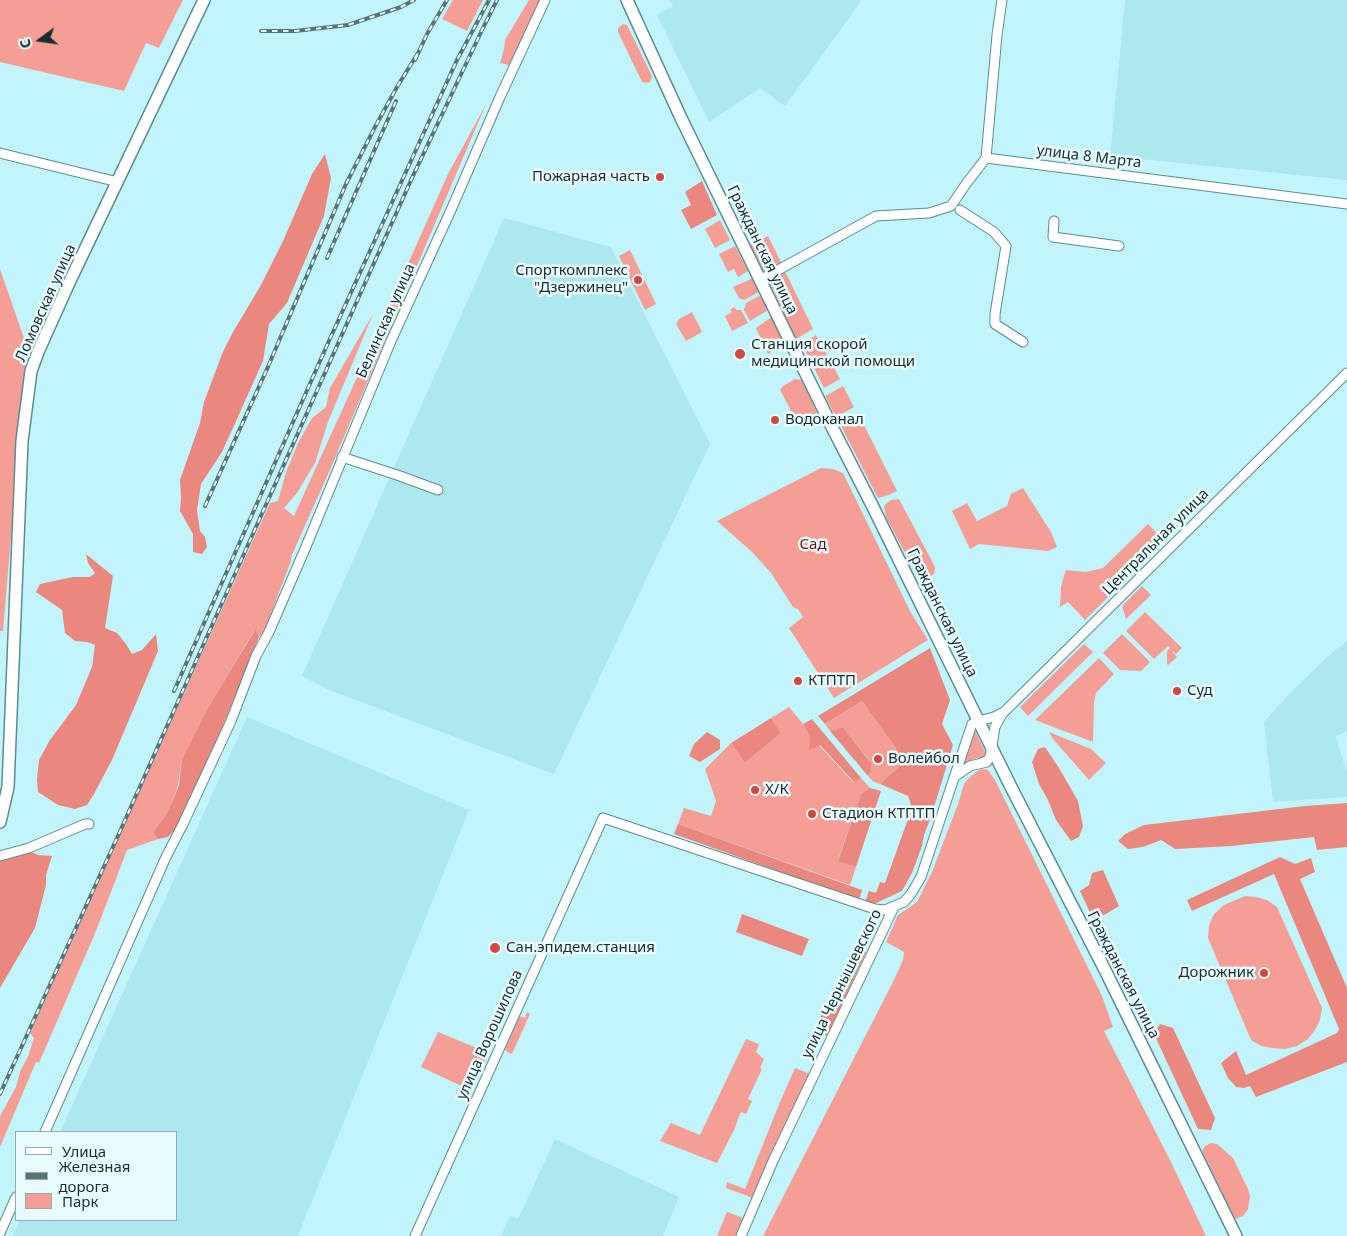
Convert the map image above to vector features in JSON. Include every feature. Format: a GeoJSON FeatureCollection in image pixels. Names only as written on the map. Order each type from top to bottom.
{"type":"FeatureCollection","features":[{"type":"Feature","properties":{"kind":"main road","name":"Ломовская улица"},"geometry":{"type":"LineString","coordinates":[[0,822],[8,787],[22,441],[32,371],[38,352],[60,302],[204,0]]}},
{"type":"Feature","properties":{"kind":"main road","name":"Гражданская улица"},"geometry":{"type":"LineString","coordinates":[[627,0],[681,118],[974,720],[989,733],[992,749],[998,762],[1108,976],[1236,1236]]}},
{"type":"Feature","properties":{"kind":"street","name":"Белинская улица"},"geometry":{"type":"LineString","coordinates":[[46,1131],[162,865],[231,721],[256,656],[272,624],[392,341],[545,0]]}},
{"type":"Feature","properties":{"kind":"street"},"geometry":{"type":"LineString","coordinates":[[760,280],[876,216],[929,213],[951,206],[986,158],[1002,0]]}},
{"type":"Feature","properties":{"kind":"street"},"geometry":{"type":"LineString","coordinates":[[0,153],[118,182]]}},
{"type":"Feature","properties":{"kind":"street","name":"улица 8 Марта"},"geometry":{"type":"LineString","coordinates":[[986,158],[1347,204]]}},
{"type":"Feature","properties":{"kind":"street"},"geometry":{"type":"LineString","coordinates":[[960,210],[994,232],[1006,246],[995,324],[1023,342]]}},
{"type":"Feature","properties":{"kind":"street"},"geometry":{"type":"LineString","coordinates":[[1054,221],[1053,238],[1119,246]]}},
{"type":"Feature","properties":{"kind":"street","name":"Центральная улица"},"geometry":{"type":"LineString","coordinates":[[974,720],[994,718],[1004,712],[1347,373]]}},
{"type":"Feature","properties":{"kind":"street"},"geometry":{"type":"LineString","coordinates":[[342,457],[438,490]]}},
{"type":"Feature","properties":{"kind":"street"},"geometry":{"type":"LineString","coordinates":[[989,733],[1004,712]]}},
{"type":"Feature","properties":{"kind":"street","name":"улица Чернышевского"},"geometry":{"type":"LineString","coordinates":[[741,1236],[773,1160],[894,907],[904,902],[921,877],[974,720]]}},
{"type":"Feature","properties":{"kind":"street"},"geometry":{"type":"LineString","coordinates":[[954,777],[970,766],[987,760],[992,749]]}},
{"type":"Feature","properties":{"kind":"street"},"geometry":{"type":"LineString","coordinates":[[983,762],[998,762]]}},
{"type":"Feature","properties":{"kind":"street","name":"улица Ворошилова"},"geometry":{"type":"LineString","coordinates":[[416,1236],[603,818],[875,909],[886,910],[894,907]]}},
{"type":"Feature","properties":{"kind":"street"},"geometry":{"type":"LineString","coordinates":[[0,856],[30,848],[85,824],[89,824]]}},
{"type":"Feature","properties":{"kind":"street"},"geometry":{"type":"LineString","coordinates":[[0,1233],[15,1199]]}},
{"type":"Feature","properties":{"kind":"shaded area"},"geometry":{"type":"Polygon","coordinates":[[[670,0],[862,0],[785,106],[760,88],[709,122],[657,15],[673,6],[670,0]]]}},
{"type":"Feature","properties":{"kind":"shaded area"},"geometry":{"type":"Polygon","coordinates":[[[1125,0],[1347,0],[1347,180],[1110,156],[1125,0]]]}},
{"type":"Feature","properties":{"kind":"shaded area"},"geometry":{"type":"Polygon","coordinates":[[[325,154],[331,178],[324,216],[287,303],[269,324],[263,361],[222,452],[201,484],[197,510],[200,531],[205,537],[207,547],[202,554],[193,552],[193,534],[180,511],[180,480],[200,423],[204,402],[222,354],[261,285],[283,241],[312,174],[325,154]]]}},
{"type":"Feature","properties":{"kind":"shaded area"},"geometry":{"type":"Polygon","coordinates":[[[702,181],[717,215],[691,229],[681,210],[691,205],[685,192],[702,181]]]}},
{"type":"Feature","properties":{"kind":"shaded area"},"geometry":{"type":"Polygon","coordinates":[[[504,218],[611,247],[710,444],[554,774],[329,690],[302,676],[504,218]]]}},
{"type":"Feature","properties":{"kind":"shaded area"},"geometry":{"type":"Polygon","coordinates":[[[86,554],[113,576],[105,628],[117,633],[132,654],[142,650],[156,634],[158,651],[112,760],[87,805],[75,809],[58,805],[38,792],[39,760],[50,740],[76,705],[92,667],[95,645],[75,641],[65,633],[62,610],[36,592],[40,584],[73,577],[90,577],[95,573],[88,563],[86,554]]]}},
{"type":"Feature","properties":{"kind":"shaded area"},"geometry":{"type":"Polygon","coordinates":[[[255,630],[259,637],[211,755],[188,801],[179,825],[168,837],[158,839],[153,832],[167,813],[179,785],[182,759],[206,711],[255,630]]]}},
{"type":"Feature","properties":{"kind":"shaded area"},"geometry":{"type":"Polygon","coordinates":[[[1347,641],[1347,731],[1336,736],[1347,773],[1347,797],[1273,802],[1264,722],[1292,691],[1347,641]]]}},
{"type":"Feature","properties":{"kind":"shaded area"},"geometry":{"type":"Polygon","coordinates":[[[930,648],[950,700],[942,724],[953,745],[922,846],[912,873],[902,891],[874,904],[865,902],[869,891],[876,893],[880,882],[885,883],[912,808],[908,796],[880,784],[905,761],[862,701],[825,724],[818,716],[930,648]]]}},
{"type":"Feature","properties":{"kind":"shaded area"},"geometry":{"type":"Polygon","coordinates":[[[247,717],[469,810],[298,1236],[13,1236],[20,1221],[178,1221],[178,1131],[60,1131],[247,717]]]}},
{"type":"Feature","properties":{"kind":"shaded area"},"geometry":{"type":"Polygon","coordinates":[[[771,718],[781,733],[745,763],[731,743],[771,718]]]}},
{"type":"Feature","properties":{"kind":"shaded area"},"geometry":{"type":"Polygon","coordinates":[[[812,719],[861,778],[854,782],[820,745],[809,750],[810,738],[803,724],[812,719]]]}},
{"type":"Feature","properties":{"kind":"shaded area"},"geometry":{"type":"Polygon","coordinates":[[[843,727],[871,763],[871,772],[868,776],[830,731],[843,727]]]}},
{"type":"Feature","properties":{"kind":"shaded area"},"geometry":{"type":"Polygon","coordinates":[[[707,732],[720,740],[720,749],[700,762],[689,756],[694,744],[707,732]]]}},
{"type":"Feature","properties":{"kind":"shaded area"},"geometry":{"type":"Polygon","coordinates":[[[1045,747],[1078,801],[1083,826],[1079,837],[1071,841],[1056,820],[1039,784],[1032,762],[1038,749],[1045,747]]]}},
{"type":"Feature","properties":{"kind":"shaded area"},"geometry":{"type":"Polygon","coordinates":[[[870,788],[881,791],[856,867],[838,861],[861,794],[870,788]]]}},
{"type":"Feature","properties":{"kind":"shaded area"},"geometry":{"type":"Polygon","coordinates":[[[1347,803],[1347,847],[1317,850],[1314,837],[1231,846],[1175,849],[1161,840],[1143,847],[1128,849],[1118,841],[1125,834],[1144,825],[1305,806],[1347,803]]]}},
{"type":"Feature","properties":{"kind":"shaded area"},"geometry":{"type":"Polygon","coordinates":[[[678,824],[862,890],[859,900],[674,834],[678,824]]]}},
{"type":"Feature","properties":{"kind":"shaded area"},"geometry":{"type":"Polygon","coordinates":[[[27,851],[39,855],[52,856],[35,928],[0,988],[0,858],[27,851]]]}},
{"type":"Feature","properties":{"kind":"shaded area"},"geometry":{"type":"Polygon","coordinates":[[[1280,857],[1295,864],[1311,858],[1315,872],[1300,879],[1347,988],[1347,1062],[1256,1097],[1250,1086],[1244,1088],[1236,1087],[1228,1078],[1221,1063],[1236,1051],[1246,1075],[1337,1033],[1339,1029],[1274,874],[1192,911],[1187,900],[1280,857]]]}},
{"type":"Feature","properties":{"kind":"shaded area"},"geometry":{"type":"Polygon","coordinates":[[[1103,870],[1119,906],[1093,919],[1080,891],[1089,885],[1092,873],[1103,870]]]}},
{"type":"Feature","properties":{"kind":"shaded area"},"geometry":{"type":"Polygon","coordinates":[[[742,914],[809,939],[802,956],[736,932],[742,914]]]}},
{"type":"Feature","properties":{"kind":"shaded area"},"geometry":{"type":"Polygon","coordinates":[[[855,946],[866,952],[827,1036],[814,1030],[855,946]]]}},
{"type":"Feature","properties":{"kind":"shaded area"},"geometry":{"type":"Polygon","coordinates":[[[1160,1024],[1173,1028],[1215,1118],[1211,1130],[1198,1129],[1154,1034],[1160,1024]]]}},
{"type":"Feature","properties":{"kind":"shaded area"},"geometry":{"type":"Polygon","coordinates":[[[555,1139],[679,1197],[663,1236],[501,1236],[510,1216],[518,1219],[555,1139]]]}},
{"type":"Feature","properties":{"kind":"green space"},"geometry":{"type":"Polygon","coordinates":[[[0,0],[183,0],[159,48],[146,43],[124,91],[0,62],[0,0]]]}},
{"type":"Feature","properties":{"kind":"green space"},"geometry":{"type":"Polygon","coordinates":[[[453,0],[483,0],[467,31],[442,19],[453,0]]]}},
{"type":"Feature","properties":{"kind":"green space"},"geometry":{"type":"Polygon","coordinates":[[[529,0],[541,0],[509,65],[500,63],[505,40],[529,0]]]}},
{"type":"Feature","properties":{"kind":"green space"},"geometry":{"type":"Polygon","coordinates":[[[623,24],[627,25],[652,76],[648,83],[642,82],[618,32],[618,28],[623,24]]]}},
{"type":"Feature","properties":{"kind":"green space"},"geometry":{"type":"Polygon","coordinates":[[[486,104],[291,557],[264,632],[259,637],[254,631],[206,711],[182,759],[178,785],[173,800],[167,813],[153,832],[158,839],[127,850],[96,931],[39,1063],[36,1062],[0,1147],[0,1116],[16,1087],[20,1072],[29,1054],[34,1038],[30,1033],[270,503],[278,501],[286,472],[298,443],[312,418],[326,407],[330,388],[373,314],[328,422],[315,463],[297,493],[284,508],[294,516],[448,174],[486,104]]]}},
{"type":"Feature","properties":{"kind":"green space"},"geometry":{"type":"Polygon","coordinates":[[[720,220],[730,240],[715,248],[705,229],[720,220]]]}},
{"type":"Feature","properties":{"kind":"green space"},"geometry":{"type":"Polygon","coordinates":[[[768,236],[782,264],[765,274],[750,245],[768,236]]]}},
{"type":"Feature","properties":{"kind":"green space"},"geometry":{"type":"Polygon","coordinates":[[[735,246],[748,271],[738,277],[734,269],[728,272],[719,254],[735,246]]]}},
{"type":"Feature","properties":{"kind":"green space","name":"Спорткомплекс \"Дзержинец\""},"geometry":{"type":"Polygon","coordinates":[[[630,250],[656,304],[645,310],[619,256],[630,250]]]}},
{"type":"Feature","properties":{"kind":"green space"},"geometry":{"type":"Polygon","coordinates":[[[0,269],[27,347],[3,631],[0,631],[0,269]]]}},
{"type":"Feature","properties":{"kind":"green space"},"geometry":{"type":"Polygon","coordinates":[[[785,271],[813,329],[796,339],[769,281],[785,271]]]}},
{"type":"Feature","properties":{"kind":"green space"},"geometry":{"type":"Polygon","coordinates":[[[753,278],[759,292],[744,300],[739,298],[733,287],[753,278]]]}},
{"type":"Feature","properties":{"kind":"green space"},"geometry":{"type":"Polygon","coordinates":[[[761,295],[768,310],[750,321],[744,310],[746,303],[761,295]]]}},
{"type":"Feature","properties":{"kind":"green space"},"geometry":{"type":"Polygon","coordinates":[[[734,307],[737,310],[741,310],[748,323],[732,331],[725,316],[732,312],[730,310],[734,307]]]}},
{"type":"Feature","properties":{"kind":"green space"},"geometry":{"type":"Polygon","coordinates":[[[692,312],[702,332],[686,341],[676,324],[679,319],[692,312]]]}},
{"type":"Feature","properties":{"kind":"green space"},"geometry":{"type":"Polygon","coordinates":[[[773,316],[786,344],[768,354],[756,328],[773,316]]]}},
{"type":"Feature","properties":{"kind":"green space"},"geometry":{"type":"Polygon","coordinates":[[[816,335],[840,379],[824,388],[802,344],[816,335]]]}},
{"type":"Feature","properties":{"kind":"green space"},"geometry":{"type":"Polygon","coordinates":[[[795,379],[802,380],[817,413],[815,419],[803,426],[799,426],[780,390],[795,379]]]}},
{"type":"Feature","properties":{"kind":"green space"},"geometry":{"type":"Polygon","coordinates":[[[843,386],[854,407],[836,417],[825,396],[843,386]]]}},
{"type":"Feature","properties":{"kind":"green space"},"geometry":{"type":"Polygon","coordinates":[[[858,413],[897,491],[889,495],[878,498],[840,424],[858,413]]]}},
{"type":"Feature","properties":{"kind":"green space","name":"Сад"},"geometry":{"type":"Polygon","coordinates":[[[821,468],[833,469],[843,473],[911,613],[928,640],[834,698],[789,628],[803,617],[798,609],[793,607],[771,573],[751,551],[717,521],[821,468]]]}},
{"type":"Feature","properties":{"kind":"green space"},"geometry":{"type":"Polygon","coordinates":[[[1023,488],[1051,532],[1057,547],[1048,551],[979,544],[970,549],[952,511],[967,503],[977,521],[1007,506],[1011,494],[1023,488]]]}},
{"type":"Feature","properties":{"kind":"green space"},"geometry":{"type":"Polygon","coordinates":[[[899,499],[935,567],[934,574],[928,578],[919,579],[886,517],[884,506],[891,500],[899,499]]]}},
{"type":"Feature","properties":{"kind":"green space"},"geometry":{"type":"Polygon","coordinates":[[[1148,524],[1164,541],[1085,620],[1068,602],[1060,607],[1061,587],[1066,570],[1086,572],[1103,568],[1148,524]]]}},
{"type":"Feature","properties":{"kind":"green space"},"geometry":{"type":"Polygon","coordinates":[[[1142,586],[1151,595],[1126,619],[1122,606],[1142,586]]]}},
{"type":"Feature","properties":{"kind":"green space"},"geometry":{"type":"Polygon","coordinates":[[[1145,612],[1182,648],[1176,654],[1171,650],[1177,657],[1168,665],[1167,651],[1170,648],[1168,646],[1154,659],[1126,631],[1145,612]]]}},
{"type":"Feature","properties":{"kind":"green space"},"geometry":{"type":"Polygon","coordinates":[[[1122,634],[1150,662],[1141,671],[1120,670],[1103,653],[1122,634]]]}},
{"type":"Feature","properties":{"kind":"green space"},"geometry":{"type":"Polygon","coordinates":[[[1084,644],[1093,652],[1028,716],[1020,707],[1084,644]]]}},
{"type":"Feature","properties":{"kind":"green space"},"geometry":{"type":"Polygon","coordinates":[[[1099,658],[1114,674],[1096,693],[1093,742],[1035,720],[1099,658]]]}},
{"type":"Feature","properties":{"kind":"green space"},"geometry":{"type":"Polygon","coordinates":[[[862,701],[905,761],[880,784],[874,782],[868,776],[871,772],[869,760],[843,727],[830,731],[825,724],[862,701]]]}},
{"type":"Feature","properties":{"kind":"green space"},"geometry":{"type":"Polygon","coordinates":[[[789,707],[803,724],[810,738],[819,745],[853,782],[861,778],[870,788],[861,794],[838,860],[856,867],[850,885],[678,824],[684,808],[711,816],[716,801],[705,769],[731,743],[745,763],[781,733],[771,718],[789,707]]]}},
{"type":"Feature","properties":{"kind":"green space"},"geometry":{"type":"Polygon","coordinates":[[[975,731],[987,756],[974,759],[961,766],[975,731]]]}},
{"type":"Feature","properties":{"kind":"green space"},"geometry":{"type":"Polygon","coordinates":[[[1049,732],[1091,749],[1106,763],[1089,780],[1049,732]]]}},
{"type":"Feature","properties":{"kind":"green space"},"geometry":{"type":"Polygon","coordinates":[[[982,769],[988,770],[995,780],[1102,996],[1113,1027],[1104,1031],[1170,1160],[1206,1236],[763,1236],[903,960],[904,952],[886,942],[898,915],[917,902],[932,872],[964,784],[976,772],[982,769]]]}},
{"type":"Feature","properties":{"kind":"green space","name":"Дорожник"},"geometry":{"type":"Polygon","coordinates":[[[1245,896],[1267,900],[1277,907],[1322,1008],[1320,1020],[1315,1030],[1308,1039],[1297,1046],[1285,1049],[1272,1048],[1261,1046],[1251,1040],[1208,938],[1209,925],[1214,914],[1224,905],[1245,896]]]}},
{"type":"Feature","properties":{"kind":"green space"},"geometry":{"type":"Polygon","coordinates":[[[527,1012],[530,1014],[512,1054],[507,1052],[504,1047],[519,1016],[525,1018],[527,1012]]]}},
{"type":"Feature","properties":{"kind":"green space"},"geometry":{"type":"Polygon","coordinates":[[[438,1032],[489,1053],[472,1091],[421,1067],[438,1032]]]}},
{"type":"Feature","properties":{"kind":"green space"},"geometry":{"type":"Polygon","coordinates":[[[746,1039],[759,1044],[756,1052],[764,1059],[760,1068],[762,1069],[748,1099],[752,1101],[746,1114],[741,1112],[717,1163],[660,1141],[671,1123],[700,1135],[746,1039]]]}},
{"type":"Feature","properties":{"kind":"green space"},"geometry":{"type":"Polygon","coordinates":[[[795,1068],[810,1074],[753,1198],[726,1188],[727,1182],[745,1189],[795,1068]]]}},
{"type":"Feature","properties":{"kind":"green space"},"geometry":{"type":"Polygon","coordinates":[[[1211,1143],[1217,1144],[1233,1158],[1248,1189],[1250,1196],[1248,1209],[1243,1216],[1235,1219],[1202,1151],[1205,1146],[1211,1143]]]}},
{"type":"Feature","properties":{"kind":"green space"},"geometry":{"type":"Polygon","coordinates":[[[727,1212],[743,1218],[735,1236],[717,1236],[727,1212]]]}},
{"type":"Feature","properties":{"kind":"railway"},"geometry":{"type":"LineString","coordinates":[[261,31],[295,31],[348,25],[401,7],[414,0]]}},
{"type":"Feature","properties":{"kind":"railway"},"geometry":{"type":"LineString","coordinates":[[415,60],[427,34],[447,0]]}},
{"type":"Feature","properties":{"kind":"railway"},"geometry":{"type":"LineString","coordinates":[[174,691],[415,152],[457,60],[489,0]]}},
{"type":"Feature","properties":{"kind":"railway"},"geometry":{"type":"LineString","coordinates":[[0,1094],[117,838],[412,178],[497,0]]}},
{"type":"Feature","properties":{"kind":"railway"},"geometry":{"type":"LineString","coordinates":[[205,506],[267,369],[346,184],[375,127],[418,53]]}},
{"type":"Feature","properties":{"kind":"railway"},"geometry":{"type":"LineString","coordinates":[[327,258],[396,101]]}},
{"type":"Feature","properties":{"kind":"place","name":"Пожарная часть"},"geometry":{"type":"Point","coordinates":[660,177]}},
{"type":"Feature","properties":{"kind":"place","name":"Спорткомплекс \"Дзержинец\""},"geometry":{"type":"Point","coordinates":[638,280]}},
{"type":"Feature","properties":{"kind":"place","name":"Станция скорой медицинской помощи"},"geometry":{"type":"Point","coordinates":[740,354]}},
{"type":"Feature","properties":{"kind":"place","name":"Водоканал"},"geometry":{"type":"Point","coordinates":[775,420]}},
{"type":"Feature","properties":{"kind":"place","name":"КТПТП"},"geometry":{"type":"Point","coordinates":[798,681]}},
{"type":"Feature","properties":{"kind":"place","name":"Суд"},"geometry":{"type":"Point","coordinates":[1177,691]}},
{"type":"Feature","properties":{"kind":"place","name":"Волейбол"},"geometry":{"type":"Point","coordinates":[878,759]}},
{"type":"Feature","properties":{"kind":"place","name":"Х/К"},"geometry":{"type":"Point","coordinates":[755,790]}},
{"type":"Feature","properties":{"kind":"place","name":"Стадион КТПТП"},"geometry":{"type":"Point","coordinates":[812,814]}},
{"type":"Feature","properties":{"kind":"place","name":"Сан.эпидем.станция"},"geometry":{"type":"Point","coordinates":[495,948]}},
{"type":"Feature","properties":{"kind":"place","name":"Дорожник"},"geometry":{"type":"Point","coordinates":[1264,973]}}]}
